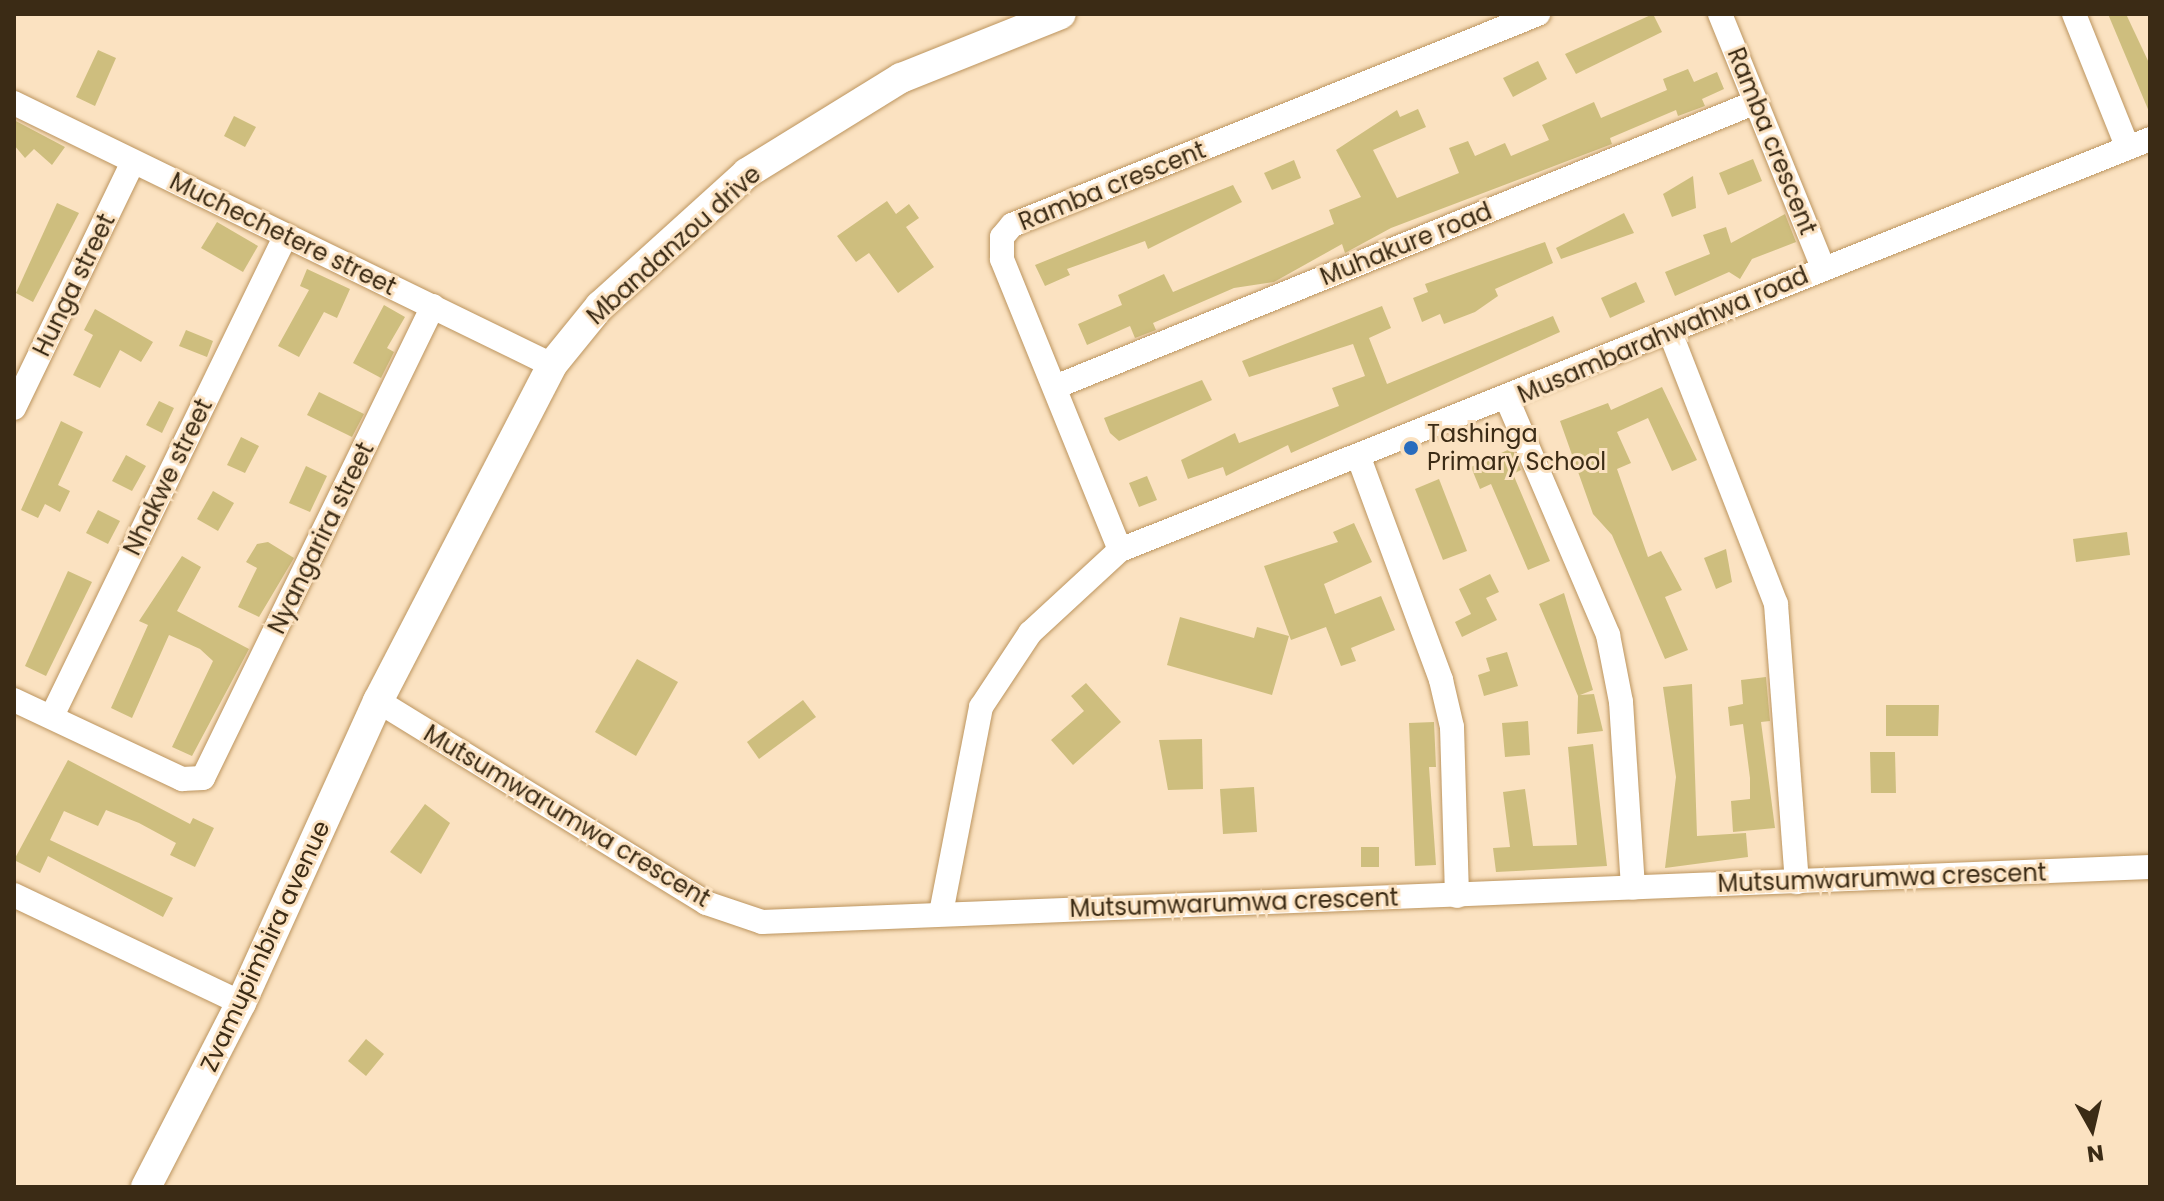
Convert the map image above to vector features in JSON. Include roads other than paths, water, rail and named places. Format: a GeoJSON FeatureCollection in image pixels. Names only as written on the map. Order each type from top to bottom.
{"type":"FeatureCollection","features":[{"type":"Feature","properties":{"kind":"street","name":"Mbandanzou drive"},"geometry":{"type":"LineString","coordinates":[[378,701],[552,365],[600,306],[747,173],[901,78],[1061,14]]}},
{"type":"Feature","properties":{"kind":"street","name":"Ramba crescent"},"geometry":{"type":"LineString","coordinates":[[1120,550],[1002,259],[1002,237],[1012,225],[1538,14]]}},
{"type":"Feature","properties":{"kind":"street","name":"Ramba crescent"},"geometry":{"type":"LineString","coordinates":[[1720,14],[1823,268]]}},
{"type":"Feature","properties":{"kind":"street"},"geometry":{"type":"LineString","coordinates":[[2074,14],[2139,144]]}},
{"type":"Feature","properties":{"kind":"street","name":"Muhakure road"},"geometry":{"type":"LineString","coordinates":[[1055,387],[1756,102]]}},
{"type":"Feature","properties":{"kind":"street","name":"Muchechetere street"},"geometry":{"type":"LineString","coordinates":[[14,103],[552,365]]}},
{"type":"Feature","properties":{"kind":"street","name":"Musambarahwahwa road"},"geometry":{"type":"LineString","coordinates":[[941,913],[981,707],[1030,633],[1120,550],[1359,458],[1823,268],[2139,144]]}},
{"type":"Feature","properties":{"kind":"street","name":"Hunga street"},"geometry":{"type":"LineString","coordinates":[[14,408],[133,162]]}},
{"type":"Feature","properties":{"kind":"street","name":"Nhakwe street"},"geometry":{"type":"LineString","coordinates":[[52,716],[285,237]]}},
{"type":"Feature","properties":{"kind":"street","name":"Nyangarira street"},"geometry":{"type":"LineString","coordinates":[[52,716],[182,779],[209,770],[433,306]]}},
{"type":"Feature","properties":{"kind":"street"},"geometry":{"type":"LineString","coordinates":[[1670,332],[1776,604],[1797,882]]}},
{"type":"Feature","properties":{"kind":"street"},"geometry":{"type":"LineString","coordinates":[[1507,399],[1608,635],[1621,702],[1633,888]]}},
{"type":"Feature","properties":{"kind":"street"},"geometry":{"type":"LineString","coordinates":[[1359,458],[1447,704],[1457,896]]}},
{"type":"Feature","properties":{"kind":"street"},"geometry":{"type":"LineString","coordinates":[[14,700],[52,716]]}},
{"type":"Feature","properties":{"kind":"street","name":"Mutsumwarumwa crescent"},"geometry":{"type":"LineString","coordinates":[[378,701],[739,916],[762,922],[2150,867]]}},
{"type":"Feature","properties":{"kind":"street","name":"Zvamupimbira avenue"},"geometry":{"type":"LineString","coordinates":[[146,1187],[241,1003],[378,701]]}},
{"type":"Feature","properties":{"kind":"street"},"geometry":{"type":"LineString","coordinates":[[14,895],[241,1003]]}},
{"type":"Feature","properties":{"kind":"place","name":"Tashinga Primary School"},"geometry":{"type":"Point","coordinates":[1411,448]}}]}
